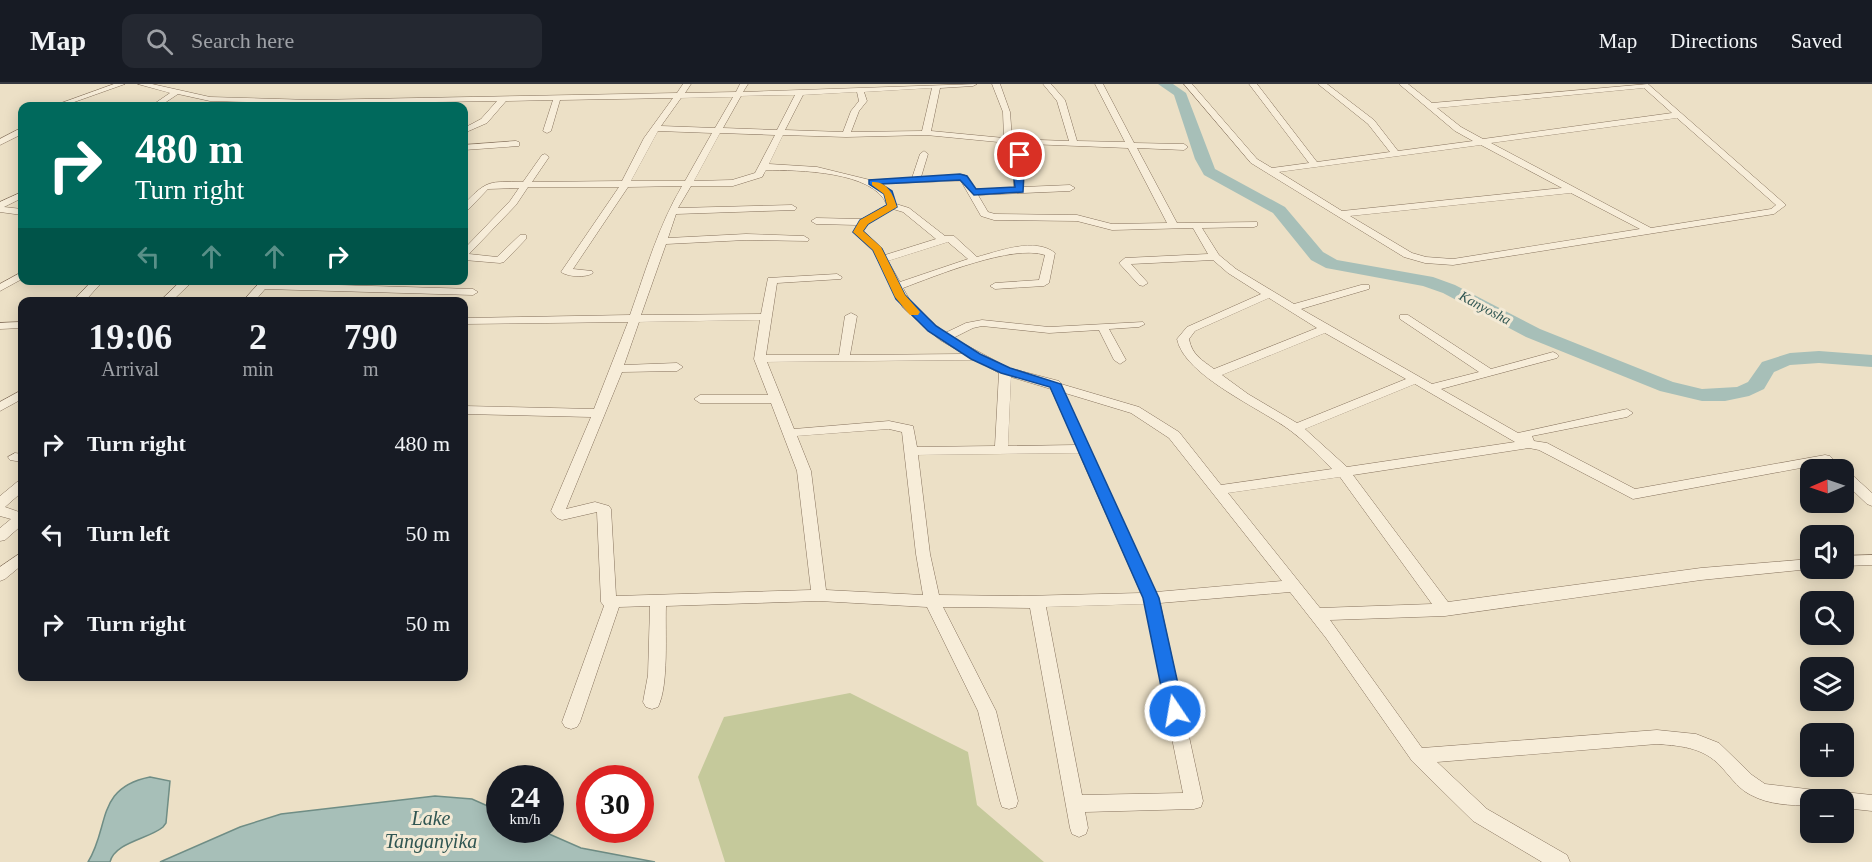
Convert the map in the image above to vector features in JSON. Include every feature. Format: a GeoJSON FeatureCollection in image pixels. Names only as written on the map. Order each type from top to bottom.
{"type":"FeatureCollection","features":[{"type":"Feature","properties":{"kind":"street"},"geometry":{"type":"LineString","coordinates":[[69,102],[121,84]]}},
{"type":"Feature","properties":{"kind":"street"},"geometry":{"type":"LineString","coordinates":[[142,84],[176,93],[218,99],[312,102]]}},
{"type":"Feature","properties":{"kind":"street"},"geometry":{"type":"LineString","coordinates":[[588,273],[566,272],[629,178],[643,146],[687,84]]}},
{"type":"Feature","properties":{"kind":"street"},"geometry":{"type":"LineString","coordinates":[[744,84],[740,95],[685,184],[672,211],[617,369],[558,511],[562,515],[595,507],[604,508],[608,598],[613,603],[819,595],[932,601],[1037,602],[1151,598],[1295,586]]}},
{"type":"Feature","properties":{"kind":"street"},"geometry":{"type":"LineString","coordinates":[[419,102],[504,98],[740,95],[800,93],[813,88],[973,84]]}},
{"type":"Feature","properties":{"kind":"street"},"geometry":{"type":"LineString","coordinates":[[996,84],[1009,121],[1008,141]]}},
{"type":"Feature","properties":{"kind":"street"},"geometry":{"type":"LineString","coordinates":[[1047,84],[1061,100],[1074,144]]}},
{"type":"Feature","properties":{"kind":"street"},"geometry":{"type":"LineString","coordinates":[[1099,84],[1173,225]]}},
{"type":"Feature","properties":{"kind":"street"},"geometry":{"type":"LineString","coordinates":[[1188,84],[1211,109],[1243,151],[1270,171],[1408,255],[1439,262],[1774,211],[1781,205],[1644,85],[1429,106]]}},
{"type":"Feature","properties":{"kind":"street"},"geometry":{"type":"LineString","coordinates":[[1253,84],[1316,166]]}},
{"type":"Feature","properties":{"kind":"street"},"geometry":{"type":"LineString","coordinates":[[1322,84],[1371,122],[1396,154]]}},
{"type":"Feature","properties":{"kind":"street"},"geometry":{"type":"LineString","coordinates":[[1403,84],[1444,120],[1570,190],[1650,231]]}},
{"type":"Feature","properties":{"kind":"street"},"geometry":{"type":"LineString","coordinates":[[926,133],[937,85]]}},
{"type":"Feature","properties":{"kind":"street"},"geometry":{"type":"LineString","coordinates":[[846,135],[855,111],[863,100],[864,88]]}},
{"type":"Feature","properties":{"kind":"street"},"geometry":{"type":"LineString","coordinates":[[161,102],[176,93]]}},
{"type":"Feature","properties":{"kind":"street"},"geometry":{"type":"LineString","coordinates":[[468,205],[486,187],[743,182],[759,175],[765,167],[800,93]]}},
{"type":"Feature","properties":{"kind":"street"},"geometry":{"type":"LineString","coordinates":[[468,129],[484,121],[504,98]]}},
{"type":"Feature","properties":{"kind":"street"},"geometry":{"type":"LineString","coordinates":[[547,131],[557,98]]}},
{"type":"Feature","properties":{"kind":"street"},"geometry":{"type":"LineString","coordinates":[[1270,171],[1678,115]]}},
{"type":"Feature","properties":{"kind":"street"},"geometry":{"type":"LineString","coordinates":[[655,128],[846,135],[926,133],[1008,141],[1184,147]]}},
{"type":"Feature","properties":{"kind":"street"},"geometry":{"type":"LineString","coordinates":[[0,142],[18,133]]}},
{"type":"Feature","properties":{"kind":"street"},"geometry":{"type":"LineString","coordinates":[[1019,190],[1018,172],[1024,141]]}},
{"type":"Feature","properties":{"kind":"street"},"geometry":{"type":"LineString","coordinates":[[468,148],[516,144]]}},
{"type":"Feature","properties":{"kind":"street"},"geometry":{"type":"LineString","coordinates":[[916,179],[924,154]]}},
{"type":"Feature","properties":{"kind":"street"},"geometry":{"type":"LineString","coordinates":[[468,251],[513,203],[545,157]]}},
{"type":"Feature","properties":{"kind":"street"},"geometry":{"type":"LineString","coordinates":[[765,167],[857,175],[888,193],[892,207]]}},
{"type":"Feature","properties":{"kind":"street"},"geometry":{"type":"LineString","coordinates":[[872,182],[964,178],[974,192],[984,214],[994,217],[1077,218],[1112,227],[1254,224]]}},
{"type":"Feature","properties":{"kind":"street"},"geometry":{"type":"LineString","coordinates":[[974,192],[1070,188]]}},
{"type":"Feature","properties":{"kind":"street"},"geometry":{"type":"LineString","coordinates":[[1340,214],[1570,190]]}},
{"type":"Feature","properties":{"kind":"street"},"geometry":{"type":"LineString","coordinates":[[0,207],[18,197]]}},
{"type":"Feature","properties":{"kind":"street"},"geometry":{"type":"LineString","coordinates":[[0,207],[18,211]]}},
{"type":"Feature","properties":{"kind":"street"},"geometry":{"type":"LineString","coordinates":[[816,221],[864,222],[892,207],[906,210],[942,239]]}},
{"type":"Feature","properties":{"kind":"street"},"geometry":{"type":"LineString","coordinates":[[672,211],[792,208]]}},
{"type":"Feature","properties":{"kind":"street"},"geometry":{"type":"LineString","coordinates":[[864,222],[858,232],[870,242],[883,259],[907,306],[944,338],[1005,371],[1113,401],[1155,421],[1174,435],[1295,586],[1418,756],[1480,815],[1560,862]]}},
{"type":"Feature","properties":{"kind":"street"},"geometry":{"type":"LineString","coordinates":[[1195,224],[1215,257],[1232,271],[1326,329],[1529,444]]}},
{"type":"Feature","properties":{"kind":"street"},"geometry":{"type":"LineString","coordinates":[[468,256],[500,260],[523,237]]}},
{"type":"Feature","properties":{"kind":"street"},"geometry":{"type":"LineString","coordinates":[[660,242],[746,237],[804,239]]}},
{"type":"Feature","properties":{"kind":"street"},"geometry":{"type":"LineString","coordinates":[[883,259],[942,239],[953,238],[975,260]]}},
{"type":"Feature","properties":{"kind":"street"},"geometry":{"type":"LineString","coordinates":[[896,287],[975,260],[1040,248],[1050,253],[1044,283],[995,286]]}},
{"type":"Feature","properties":{"kind":"street"},"geometry":{"type":"LineString","coordinates":[[1143,283],[1124,263],[1125,261],[1215,257]]}},
{"type":"Feature","properties":{"kind":"street"},"geometry":{"type":"LineString","coordinates":[[0,288],[18,277]]}},
{"type":"Feature","properties":{"kind":"street"},"geometry":{"type":"LineString","coordinates":[[819,595],[804,471],[760,359],[772,280],[837,277]]}},
{"type":"Feature","properties":{"kind":"street"},"geometry":{"type":"LineString","coordinates":[[81,297],[94,285]]}},
{"type":"Feature","properties":{"kind":"street"},"geometry":{"type":"LineString","coordinates":[[170,297],[183,285]]}},
{"type":"Feature","properties":{"kind":"street"},"geometry":{"type":"LineString","coordinates":[[252,297],[263,285]]}},
{"type":"Feature","properties":{"kind":"street"},"geometry":{"type":"LineString","coordinates":[[311,285],[473,292]]}},
{"type":"Feature","properties":{"kind":"street"},"geometry":{"type":"LineString","coordinates":[[1293,308],[1365,287]]}},
{"type":"Feature","properties":{"kind":"street"},"geometry":{"type":"LineString","coordinates":[[1269,294],[1191,329],[1183,339],[1185,349],[1191,358],[1244,397],[1296,428],[1342,470],[1445,610]]}},
{"type":"Feature","properties":{"kind":"street"},"geometry":{"type":"LineString","coordinates":[[844,358],[851,316]]}},
{"type":"Feature","properties":{"kind":"street"},"geometry":{"type":"LineString","coordinates":[[468,321],[766,317]]}},
{"type":"Feature","properties":{"kind":"street"},"geometry":{"type":"LineString","coordinates":[[1404,317],[1488,372]]}},
{"type":"Feature","properties":{"kind":"street"},"geometry":{"type":"LineString","coordinates":[[944,338],[970,325],[982,323],[1032,330],[1139,324]]}},
{"type":"Feature","properties":{"kind":"street"},"geometry":{"type":"LineString","coordinates":[[0,326],[18,326]]}},
{"type":"Feature","properties":{"kind":"street"},"geometry":{"type":"LineString","coordinates":[[1101,326],[1120,360]]}},
{"type":"Feature","properties":{"kind":"street"},"geometry":{"type":"LineString","coordinates":[[1214,374],[1326,329]]}},
{"type":"Feature","properties":{"kind":"street"},"geometry":{"type":"LineString","coordinates":[[1430,388],[1553,356]]}},
{"type":"Feature","properties":{"kind":"street"},"geometry":{"type":"LineString","coordinates":[[760,359],[976,357]]}},
{"type":"Feature","properties":{"kind":"street"},"geometry":{"type":"LineString","coordinates":[[617,369],[677,367]]}},
{"type":"Feature","properties":{"kind":"street"},"geometry":{"type":"LineString","coordinates":[[1001,449],[1005,371]]}},
{"type":"Feature","properties":{"kind":"street"},"geometry":{"type":"LineString","coordinates":[[1296,428],[1415,380]]}},
{"type":"Feature","properties":{"kind":"street"},"geometry":{"type":"LineString","coordinates":[[1055,384],[1151,598],[1194,801],[1074,804]]}},
{"type":"Feature","properties":{"kind":"street"},"geometry":{"type":"LineString","coordinates":[[0,407],[18,396]]}},
{"type":"Feature","properties":{"kind":"street"},"geometry":{"type":"LineString","coordinates":[[699,399],[774,399]]}},
{"type":"Feature","properties":{"kind":"street"},"geometry":{"type":"LineString","coordinates":[[468,410],[598,413]]}},
{"type":"Feature","properties":{"kind":"street"},"geometry":{"type":"LineString","coordinates":[[1529,444],[1524,434],[1627,413]]}},
{"type":"Feature","properties":{"kind":"street"},"geometry":{"type":"LineString","coordinates":[[789,433],[901,426],[908,429],[922,554],[932,601],[987,711],[1006,781],[1009,801]]}},
{"type":"Feature","properties":{"kind":"street"},"geometry":{"type":"LineString","coordinates":[[1219,490],[1529,444],[1542,446],[1633,494],[1800,464]]}},
{"type":"Feature","properties":{"kind":"street"},"geometry":{"type":"LineString","coordinates":[[912,451],[1085,449]]}},
{"type":"Feature","properties":{"kind":"street"},"geometry":{"type":"LineString","coordinates":[[1854,484],[1872,501]]}},
{"type":"Feature","properties":{"kind":"street"},"geometry":{"type":"LineString","coordinates":[[0,504],[18,488]]}},
{"type":"Feature","properties":{"kind":"street"},"geometry":{"type":"LineString","coordinates":[[0,511],[18,517]]}},
{"type":"Feature","properties":{"kind":"street"},"geometry":{"type":"LineString","coordinates":[[0,536],[18,521]]}},
{"type":"Feature","properties":{"kind":"street"},"geometry":{"type":"LineString","coordinates":[[0,576],[18,560]]}},
{"type":"Feature","properties":{"kind":"street"},"geometry":{"type":"LineString","coordinates":[[1854,561],[1872,560]]}},
{"type":"Feature","properties":{"kind":"street"},"geometry":{"type":"LineString","coordinates":[[1316,614],[1378,615],[1515,603],[1703,574],[1800,565]]}},
{"type":"Feature","properties":{"kind":"street"},"geometry":{"type":"LineString","coordinates":[[651,702],[656,675],[658,600]]}},
{"type":"Feature","properties":{"kind":"street"},"geometry":{"type":"LineString","coordinates":[[1037,602],[1079,828]]}},
{"type":"Feature","properties":{"kind":"street"},"geometry":{"type":"LineString","coordinates":[[571,722],[613,603]]}},
{"type":"Feature","properties":{"kind":"street"},"geometry":{"type":"LineString","coordinates":[[1418,756],[1657,737],[1685,738],[1706,743],[1717,750],[1746,783],[1761,792],[1800,796]]}},
{"type":"Feature","properties":{"kind":"street"},"geometry":{"type":"LineString","coordinates":[[1854,801],[1872,803]]}},
{"type":"Feature","properties":{"kind":"green space"},"geometry":{"type":"Polygon","coordinates":[[[850,693],[968,752],[977,805],[1044,862],[725,862],[698,777],[724,717],[850,693]]]}},
{"type":"Feature","properties":{"kind":"water"},"geometry":{"type":"Polygon","coordinates":[[[150,777],[170,781],[166,823],[157,831],[125,845],[113,855],[110,862],[88,862],[95,849],[112,800],[120,790],[132,782],[150,777]]]}},
{"type":"Feature","properties":{"kind":"water","name":"Lake Tanganyika"},"geometry":{"type":"Polygon","coordinates":[[[435,796],[472,799],[486,805],[486,843],[564,843],[564,841],[581,848],[655,862],[160,862],[240,827],[281,814],[435,796]]]}},
{"type":"Feature","properties":{"kind":"waterway","name":"Kanyosha"},"geometry":{"type":"LineString","coordinates":[[1164,84],[1180,93],[1202,159],[1209,172],[1279,210],[1317,256],[1332,264],[1427,281],[1449,289],[1533,333],[1667,387],[1702,395],[1742,392],[1757,385],[1763,372],[1769,366],[1790,359],[1819,357],[1872,361]]}},
{"type":"Feature","properties":{"kind":"slow traffic"},"geometry":{"type":"LineString","coordinates":[[876,184],[888,193],[892,207],[864,222],[858,232],[877,249],[900,297],[914,312]]}},
{"type":"Feature","properties":{"kind":"route"},"geometry":{"type":"LineString","coordinates":[[1020,155],[1019,190],[974,192],[964,178],[960,177],[872,182],[888,193],[892,207],[864,222],[858,232],[877,249],[900,297],[907,306],[944,338],[1005,371],[1055,384],[1151,598],[1175,711]]}}]}
